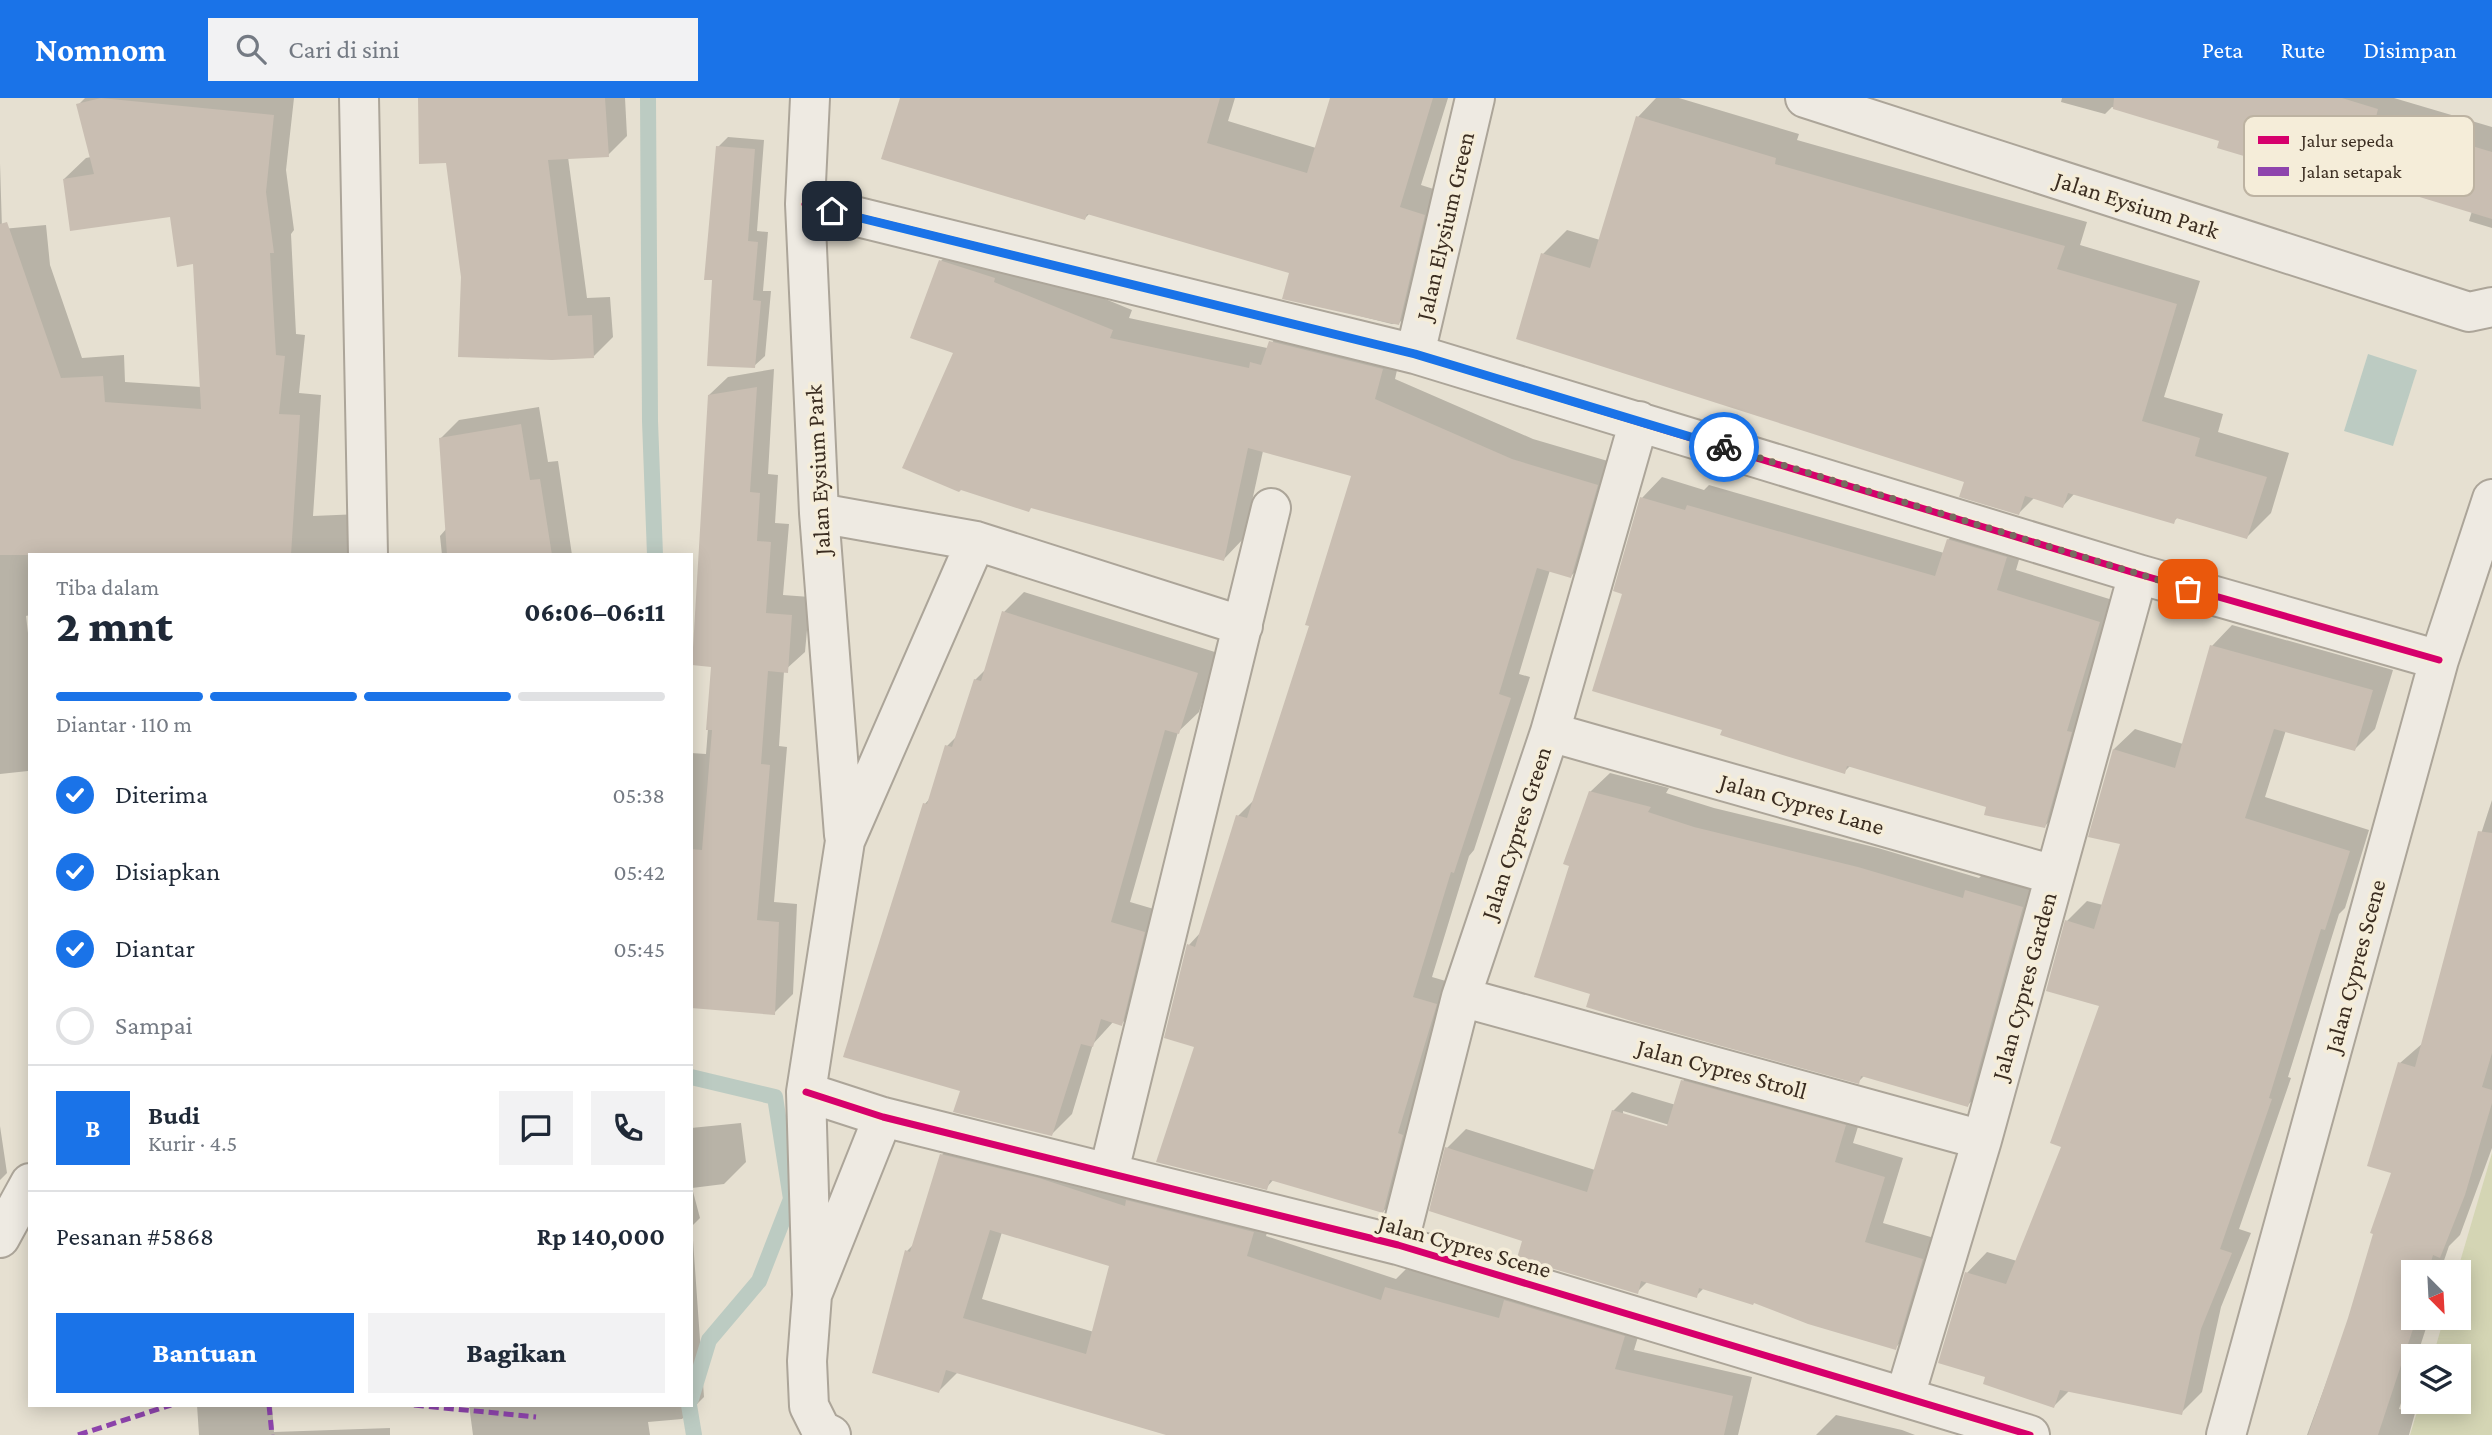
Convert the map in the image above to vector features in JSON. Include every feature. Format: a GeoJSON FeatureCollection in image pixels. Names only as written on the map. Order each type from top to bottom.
{"type":"FeatureCollection","features":[{"type":"Feature","properties":{"kind":"street"},"geometry":{"type":"LineString","coordinates":[[359,98],[368,553]]}},
{"type":"Feature","properties":{"kind":"street","name":"Jalan Eysium Park"},"geometry":{"type":"LineString","coordinates":[[810,98],[805,204],[819,513],[845,841]]}},
{"type":"Feature","properties":{"kind":"street","name":"Jalan Elysium Green"},"geometry":{"type":"LineString","coordinates":[[1415,354],[1475,98]]}},
{"type":"Feature","properties":{"kind":"street","name":"Jalan Eysium Park"},"geometry":{"type":"LineString","coordinates":[[1805,98],[2484,319]]}},
{"type":"Feature","properties":{"kind":"street"},"geometry":{"type":"LineString","coordinates":[[805,204],[1415,354],[2138,574],[2439,660]]}},
{"type":"Feature","properties":{"kind":"street","name":"Jalan Cypres Green"},"geometry":{"type":"LineString","coordinates":[[1398,1245],[1461,997],[1550,732],[1639,421]]}},
{"type":"Feature","properties":{"kind":"street","name":"Jalan Cypres Scene"},"geometry":{"type":"LineString","coordinates":[[2225,1435],[2439,660],[2492,499]]}},
{"type":"Feature","properties":{"kind":"street"},"geometry":{"type":"LineString","coordinates":[[1109,1171],[1271,508]]}},
{"type":"Feature","properties":{"kind":"street"},"geometry":{"type":"LineString","coordinates":[[819,513],[976,541],[1244,626]]}},
{"type":"Feature","properties":{"kind":"street"},"geometry":{"type":"LineString","coordinates":[[831,1435],[821,1430],[809,1406],[807,1361],[811,1295],[806,1092],[845,841],[976,541]]}},
{"type":"Feature","properties":{"kind":"street","name":"Jalan Cypres Garden"},"geometry":{"type":"LineString","coordinates":[[1905,1396],[1982,1140],[2138,574]]}},
{"type":"Feature","properties":{"kind":"street","name":"Jalan Cypres Lane"},"geometry":{"type":"LineString","coordinates":[[1550,732],[2054,875]]}},
{"type":"Feature","properties":{"kind":"street","name":"Jalan Cypres Stroll"},"geometry":{"type":"LineString","coordinates":[[1461,997],[1982,1140]]}},
{"type":"Feature","properties":{"kind":"street","name":"Jalan Cypres Scene"},"geometry":{"type":"LineString","coordinates":[[806,1092],[883,1117],[1109,1171],[1398,1245],[2030,1435]]}},
{"type":"Feature","properties":{"kind":"street"},"geometry":{"type":"LineString","coordinates":[[811,1295],[883,1117]]}},
{"type":"Feature","properties":{"kind":"street"},"geometry":{"type":"LineString","coordinates":[[0,1238],[28,1187]]}},
{"type":"Feature","properties":{"kind":"green space"},"geometry":{"type":"Polygon","coordinates":[[[2492,1153],[2492,1435],[2410,1435],[2416,1414],[2471,1414],[2471,1344],[2436,1344],[2441,1330],[2471,1330],[2471,1260],[2461,1260],[2492,1153]]]}},
{"type":"Feature","properties":{"kind":"shaded area"},"geometry":{"type":"Polygon","coordinates":[[[2368,354],[2417,370],[2393,446],[2344,431],[2368,354]]]}},
{"type":"Feature","properties":{"kind":"building"},"geometry":{"type":"Polygon","coordinates":[[[101,98],[274,115],[266,192],[274,253],[270,253],[276,355],[285,356],[279,414],[300,415],[291,553],[0,555],[0,224],[7,222],[61,378],[103,376],[105,402],[201,409],[193,264],[177,267],[170,217],[70,231],[63,179],[94,174],[76,104],[101,98]]]}},
{"type":"Feature","properties":{"kind":"building"},"geometry":{"type":"Polygon","coordinates":[[[418,98],[605,98],[609,157],[548,160],[568,316],[592,315],[594,358],[552,360],[458,357],[461,277],[446,163],[419,164],[418,98]]]}},
{"type":"Feature","properties":{"kind":"building"},"geometry":{"type":"Polygon","coordinates":[[[900,98],[1220,98],[1207,143],[1307,173],[1330,98],[1433,98],[1400,207],[1425,215],[1399,325],[1282,299],[1289,273],[1087,214],[1085,220],[881,159],[900,98]]]}},
{"type":"Feature","properties":{"kind":"building"},"geometry":{"type":"Polygon","coordinates":[[[2114,98],[2342,98],[2378,109],[2376,116],[2244,116],[2244,156],[2217,148],[2219,141],[2113,109],[2114,98]]]}},
{"type":"Feature","properties":{"kind":"building"},"geometry":{"type":"Polygon","coordinates":[[[1636,116],[1776,158],[1775,164],[2065,246],[2057,269],[2177,304],[2142,421],[2200,438],[2195,456],[2267,477],[2247,539],[2176,518],[2174,524],[2068,493],[2063,508],[2025,496],[2019,515],[1959,497],[1964,482],[1516,339],[1541,253],[1590,268],[1636,116]]]}},
{"type":"Feature","properties":{"kind":"building"},"geometry":{"type":"Polygon","coordinates":[[[716,146],[755,149],[748,241],[758,242],[753,300],[761,301],[755,368],[707,366],[712,280],[704,280],[716,146]]]}},
{"type":"Feature","properties":{"kind":"building"},"geometry":{"type":"Polygon","coordinates":[[[2474,147],[2492,152],[2492,219],[2416,196],[2474,196],[2474,147]]]}},
{"type":"Feature","properties":{"kind":"building"},"geometry":{"type":"Polygon","coordinates":[[[939,260],[995,278],[994,282],[1113,330],[1110,338],[1249,368],[1250,362],[1261,365],[1269,341],[1383,369],[1375,399],[1512,459],[1598,485],[1571,578],[1537,568],[1499,694],[1511,698],[1454,873],[1451,872],[1413,997],[1437,1004],[1398,1133],[1403,1135],[1383,1213],[1270,1180],[1267,1190],[1156,1162],[1194,1047],[1164,1038],[1187,944],[1195,947],[1236,815],[1247,818],[1309,626],[1305,625],[1351,476],[1248,448],[1224,561],[1031,508],[1029,512],[961,490],[959,492],[902,468],[953,353],[910,338],[939,260]]]}},
{"type":"Feature","properties":{"kind":"building"},"geometry":{"type":"Polygon","coordinates":[[[757,387],[750,492],[760,493],[757,541],[771,542],[766,613],[792,615],[788,673],[768,671],[761,764],[770,765],[757,920],[779,922],[775,1015],[693,1008],[693,849],[702,850],[712,730],[706,730],[711,667],[693,665],[708,395],[757,387]]]}},
{"type":"Feature","properties":{"kind":"building"},"geometry":{"type":"Polygon","coordinates":[[[521,424],[530,480],[540,479],[552,553],[447,553],[439,438],[521,424]]]}},
{"type":"Feature","properties":{"kind":"building"},"geometry":{"type":"Polygon","coordinates":[[[1640,497],[1685,510],[1687,505],[1935,576],[1947,539],[2007,557],[1997,590],[2100,622],[2067,731],[2072,732],[2045,828],[1984,815],[1986,807],[1847,766],[1845,774],[1720,735],[1722,730],[1592,691],[1622,594],[1613,591],[1640,497]]]}},
{"type":"Feature","properties":{"kind":"building"},"geometry":{"type":"Polygon","coordinates":[[[1002,611],[1198,673],[1179,734],[1165,730],[1111,922],[1145,932],[1122,1026],[1101,1019],[1093,1047],[1081,1044],[1052,1136],[953,1112],[960,1091],[843,1057],[923,803],[927,804],[945,745],[952,747],[974,679],[981,681],[1002,611]]]}},
{"type":"Feature","properties":{"kind":"building"},"geometry":{"type":"Polygon","coordinates":[[[2210,645],[2373,690],[2355,751],[2274,729],[2245,818],[2350,851],[2325,930],[2321,929],[2269,1098],[2272,1099],[2220,1249],[2232,1253],[2201,1329],[2182,1415],[2060,1390],[2054,1408],[1983,1384],[1985,1377],[1938,1363],[1965,1272],[2006,1284],[2061,1147],[2050,1143],[2099,1006],[2046,991],[2065,920],[2094,929],[2120,844],[2088,837],[2113,749],[2175,768],[2210,645]]]}},
{"type":"Feature","properties":{"kind":"building"},"geometry":{"type":"Polygon","coordinates":[[[1589,791],[1651,807],[1648,812],[1694,827],[1858,867],[1963,898],[1965,890],[2023,907],[1968,1107],[1861,1076],[1859,1084],[1638,1023],[1586,1007],[1590,994],[1534,977],[1569,866],[1563,864],[1589,791]]]}},
{"type":"Feature","properties":{"kind":"building"},"geometry":{"type":"Polygon","coordinates":[[[2478,831],[2492,833],[2492,1053],[2482,1087],[2492,1090],[2492,1103],[2465,1195],[2440,1258],[2433,1255],[2432,1260],[2401,1260],[2401,1330],[2413,1330],[2408,1344],[2401,1344],[2401,1365],[2378,1435],[2308,1435],[2348,1318],[2373,1234],[2370,1233],[2391,1173],[2367,1166],[2398,1062],[2415,1067],[2478,831]]]}},
{"type":"Feature","properties":{"kind":"building"},"geometry":{"type":"Polygon","coordinates":[[[1681,1080],[1846,1125],[1835,1162],[1885,1177],[1865,1242],[1923,1259],[1896,1350],[1808,1324],[1754,1303],[1753,1305],[1699,1288],[1697,1298],[1641,1281],[1638,1294],[1517,1258],[1522,1241],[1429,1211],[1445,1147],[1587,1192],[1612,1110],[1667,1126],[1681,1080]]]}},
{"type":"Feature","properties":{"kind":"building"},"geometry":{"type":"Polygon","coordinates":[[[940,1154],[1039,1178],[1125,1206],[1126,1200],[1254,1232],[1247,1256],[1381,1300],[1385,1287],[1499,1318],[1504,1300],[1625,1336],[1615,1369],[1733,1396],[1724,1435],[1166,1435],[946,1370],[939,1393],[872,1373],[905,1250],[910,1252],[940,1154]],[[990,1230],[963,1318],[1086,1354],[1109,1266],[990,1230]]]}},
{"type":"Feature","properties":{"kind":"waterway"},"geometry":{"type":"LineString","coordinates":[[648,98],[650,421],[655,553]]}},
{"type":"Feature","properties":{"kind":"waterway"},"geometry":{"type":"LineString","coordinates":[[693,1077],[775,1097],[791,1199],[759,1281],[709,1340],[693,1392]]}},
{"type":"Feature","properties":{"kind":"waterway"},"geometry":{"type":"LineString","coordinates":[[689,1407],[694,1435]]}},
{"type":"Feature","properties":{"kind":"marked path"},"geometry":{"type":"LineString","coordinates":[[78,1435],[165,1407]]}},
{"type":"Feature","properties":{"kind":"marked path"},"geometry":{"type":"LineString","coordinates":[[269,1407],[272,1435]]}},
{"type":"Feature","properties":{"kind":"marked path"},"geometry":{"type":"LineString","coordinates":[[434,1407],[536,1417]]}},
{"type":"Feature","properties":{"kind":"cycle path"},"geometry":{"type":"LineString","coordinates":[[805,204],[1415,354],[2138,574],[2439,660]]}},
{"type":"Feature","properties":{"kind":"cycle path"},"geometry":{"type":"LineString","coordinates":[[806,1092],[883,1117],[1398,1245],[2030,1435]]}},
{"type":"Feature","properties":{"kind":"way so far"},"geometry":{"type":"LineString","coordinates":[[1724,447],[2188,589]]}},
{"type":"Feature","properties":{"kind":"route"},"geometry":{"type":"LineString","coordinates":[[832,211],[1415,354],[1724,447]]}}]}
